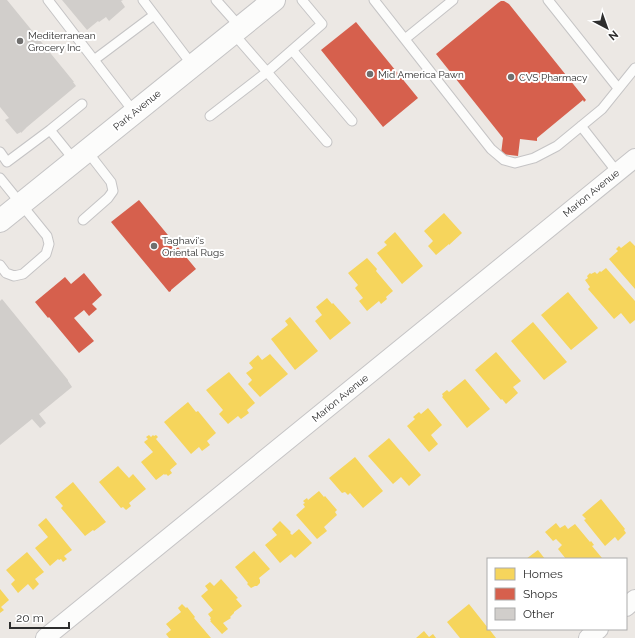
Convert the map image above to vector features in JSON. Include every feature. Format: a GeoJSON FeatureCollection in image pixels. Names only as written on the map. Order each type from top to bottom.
{"type":"FeatureCollection","features":[{"type":"Feature","properties":{"kind":"main road","name":"Park Avenue"},"geometry":{"type":"LineString","coordinates":[[0,221],[274,0]]}},
{"type":"Feature","properties":{"kind":"street","name":"Marion Avenue"},"geometry":{"type":"LineString","coordinates":[[45,638],[635,158]]}},
{"type":"Feature","properties":{"kind":"street"},"geometry":{"type":"LineString","coordinates":[[627,606],[635,600]]}},
{"type":"Feature","properties":{"kind":"street"},"geometry":{"type":"LineString","coordinates":[[588,638],[598,630]]}},
{"type":"Feature","properties":{"kind":"lane"},"geometry":{"type":"LineString","coordinates":[[48,0],[134,112]]}},
{"type":"Feature","properties":{"kind":"lane"},"geometry":{"type":"LineString","coordinates":[[143,0],[193,66]]}},
{"type":"Feature","properties":{"kind":"lane"},"geometry":{"type":"LineString","coordinates":[[216,0],[267,72],[327,142]]}},
{"type":"Feature","properties":{"kind":"lane"},"geometry":{"type":"LineString","coordinates":[[210,116],[267,72],[322,24],[302,0]]}},
{"type":"Feature","properties":{"kind":"lane"},"geometry":{"type":"LineString","coordinates":[[405,39],[453,0]]}},
{"type":"Feature","properties":{"kind":"lane"},"geometry":{"type":"LineString","coordinates":[[548,0],[618,88]]}},
{"type":"Feature","properties":{"kind":"lane"},"geometry":{"type":"LineString","coordinates":[[380,2],[405,39],[491,149],[504,160],[516,163],[534,158],[557,146],[602,109],[635,68]]}},
{"type":"Feature","properties":{"kind":"lane"},"geometry":{"type":"LineString","coordinates":[[94,60],[154,15]]}},
{"type":"Feature","properties":{"kind":"lane"},"geometry":{"type":"LineString","coordinates":[[292,50],[352,121]]}},
{"type":"Feature","properties":{"kind":"lane"},"geometry":{"type":"LineString","coordinates":[[0,168],[82,104]]}},
{"type":"Feature","properties":{"kind":"lane"},"geometry":{"type":"LineString","coordinates":[[581,126],[617,172]]}},
{"type":"Feature","properties":{"kind":"lane"},"geometry":{"type":"LineString","coordinates":[[50,130],[112,182],[113,190],[108,198],[83,220]]}},
{"type":"Feature","properties":{"kind":"lane"},"geometry":{"type":"LineString","coordinates":[[0,152],[8,162]]}},
{"type":"Feature","properties":{"kind":"lane"},"geometry":{"type":"LineString","coordinates":[[0,178],[47,236],[49,244],[46,254],[23,274],[14,276],[6,273],[0,266]]}},
{"type":"Feature","properties":{"kind":"building: Homes"},"geometry":{"type":"Polygon","coordinates":[[[444,213],[462,233],[436,255],[428,246],[433,241],[424,231],[444,213]]]}},
{"type":"Feature","properties":{"kind":"building: Homes"},"geometry":{"type":"Polygon","coordinates":[[[395,232],[423,266],[402,284],[377,253],[387,245],[384,242],[395,232]]]}},
{"type":"Feature","properties":{"kind":"building: Homes"},"geometry":{"type":"Polygon","coordinates":[[[630,241],[635,246],[635,289],[609,259],[618,251],[616,249],[619,246],[621,248],[630,241]]]}},
{"type":"Feature","properties":{"kind":"building: Homes"},"geometry":{"type":"Polygon","coordinates":[[[367,258],[393,291],[381,304],[379,301],[367,311],[359,301],[363,298],[355,288],[358,285],[348,273],[367,258]]]}},
{"type":"Feature","properties":{"kind":"building: Homes"},"geometry":{"type":"Polygon","coordinates":[[[606,268],[635,301],[635,320],[630,324],[621,313],[614,319],[588,289],[590,287],[585,280],[588,278],[587,276],[590,273],[595,272],[597,274],[606,268]]]}},
{"type":"Feature","properties":{"kind":"building: Homes"},"geometry":{"type":"Polygon","coordinates":[[[568,292],[598,328],[571,350],[541,315],[568,292]]]}},
{"type":"Feature","properties":{"kind":"building: Homes"},"geometry":{"type":"Polygon","coordinates":[[[327,298],[351,323],[330,340],[315,321],[322,315],[316,307],[327,298]]]}},
{"type":"Feature","properties":{"kind":"building: Homes"},"geometry":{"type":"Polygon","coordinates":[[[290,317],[318,351],[295,370],[271,339],[288,325],[285,321],[290,317]]]}},
{"type":"Feature","properties":{"kind":"building: Homes"},"geometry":{"type":"Polygon","coordinates":[[[533,322],[567,362],[544,380],[511,341],[533,322]]]}},
{"type":"Feature","properties":{"kind":"building: Homes"},"geometry":{"type":"Polygon","coordinates":[[[496,352],[521,381],[513,387],[518,393],[506,404],[475,370],[496,352]]]}},
{"type":"Feature","properties":{"kind":"building: Homes"},"geometry":{"type":"Polygon","coordinates":[[[270,354],[288,374],[260,397],[248,384],[252,380],[246,373],[253,368],[249,363],[258,355],[262,360],[270,354]]]}},
{"type":"Feature","properties":{"kind":"building: Homes"},"geometry":{"type":"Polygon","coordinates":[[[229,372],[255,403],[247,410],[249,413],[241,419],[238,416],[228,424],[219,414],[223,410],[206,390],[229,372]]]}},
{"type":"Feature","properties":{"kind":"building: Homes"},"geometry":{"type":"Polygon","coordinates":[[[465,379],[490,409],[467,428],[442,397],[442,394],[447,390],[449,392],[465,379]]]}},
{"type":"Feature","properties":{"kind":"building: Homes"},"geometry":{"type":"Polygon","coordinates":[[[188,402],[196,412],[198,411],[216,433],[207,441],[210,445],[202,451],[199,447],[191,454],[164,422],[188,402]]]}},
{"type":"Feature","properties":{"kind":"building: Homes"},"geometry":{"type":"Polygon","coordinates":[[[428,408],[442,425],[431,435],[438,444],[429,452],[407,426],[415,419],[413,417],[419,412],[421,414],[428,408]]]}},
{"type":"Feature","properties":{"kind":"building: Homes"},"geometry":{"type":"Polygon","coordinates":[[[149,435],[151,437],[156,435],[158,437],[156,439],[177,464],[170,470],[172,473],[168,476],[164,474],[156,480],[141,462],[153,452],[144,442],[148,439],[146,437],[149,435]]]}},
{"type":"Feature","properties":{"kind":"building: Homes"},"geometry":{"type":"Polygon","coordinates":[[[389,438],[421,475],[409,486],[401,477],[393,484],[368,456],[389,438]]]}},
{"type":"Feature","properties":{"kind":"building: Homes"},"geometry":{"type":"Polygon","coordinates":[[[355,457],[383,491],[363,508],[350,493],[348,495],[345,492],[342,493],[329,478],[355,457]]]}},
{"type":"Feature","properties":{"kind":"building: Homes"},"geometry":{"type":"Polygon","coordinates":[[[118,466],[129,478],[133,474],[146,489],[129,503],[131,506],[126,510],[123,507],[121,508],[99,482],[118,466]]]}},
{"type":"Feature","properties":{"kind":"building: Homes"},"geometry":{"type":"Polygon","coordinates":[[[73,482],[106,522],[85,536],[61,508],[63,506],[55,497],[73,482]]]}},
{"type":"Feature","properties":{"kind":"building: Homes"},"geometry":{"type":"Polygon","coordinates":[[[319,491],[337,510],[335,512],[337,515],[324,527],[327,531],[317,539],[296,515],[305,507],[303,504],[305,503],[303,501],[307,498],[308,500],[319,491]]]}},
{"type":"Feature","properties":{"kind":"building: Homes"},"geometry":{"type":"Polygon","coordinates":[[[601,499],[625,529],[624,530],[626,533],[618,541],[615,537],[605,546],[584,520],[586,519],[582,515],[601,499]]]}},
{"type":"Feature","properties":{"kind":"building: Homes"},"geometry":{"type":"Polygon","coordinates":[[[46,518],[72,550],[64,556],[67,559],[63,562],[61,559],[58,559],[50,566],[35,548],[48,537],[38,525],[46,518]]]}},
{"type":"Feature","properties":{"kind":"building: Homes"},"geometry":{"type":"Polygon","coordinates":[[[280,521],[292,535],[299,529],[312,543],[295,558],[291,554],[280,563],[265,545],[277,535],[272,529],[280,521]]]}},
{"type":"Feature","properties":{"kind":"building: Homes"},"geometry":{"type":"Polygon","coordinates":[[[556,523],[560,528],[565,525],[568,529],[575,524],[590,542],[591,541],[594,545],[592,546],[602,558],[565,558],[558,549],[562,545],[556,539],[553,541],[545,532],[556,523]]]}},
{"type":"Feature","properties":{"kind":"building: Homes"},"geometry":{"type":"Polygon","coordinates":[[[538,550],[544,558],[527,558],[538,550]]]}},
{"type":"Feature","properties":{"kind":"building: Homes"},"geometry":{"type":"Polygon","coordinates":[[[254,551],[270,569],[259,578],[260,583],[257,586],[251,588],[235,567],[254,551]]]}},
{"type":"Feature","properties":{"kind":"building: Homes"},"geometry":{"type":"Polygon","coordinates":[[[27,552],[44,572],[35,579],[39,584],[33,590],[28,584],[18,593],[11,584],[15,580],[6,570],[27,552]]]}},
{"type":"Feature","properties":{"kind":"building: Homes"},"geometry":{"type":"Polygon","coordinates":[[[221,579],[238,598],[236,599],[242,606],[234,612],[230,617],[231,618],[223,623],[228,629],[222,634],[210,621],[211,618],[208,614],[213,610],[201,596],[208,590],[205,586],[210,582],[214,586],[221,579]]]}},
{"type":"Feature","properties":{"kind":"building: Homes"},"geometry":{"type":"Polygon","coordinates":[[[0,589],[9,600],[1,607],[4,610],[0,613],[0,589]]]}},
{"type":"Feature","properties":{"kind":"building: Homes"},"geometry":{"type":"Polygon","coordinates":[[[182,604],[186,608],[187,607],[211,638],[169,638],[166,634],[171,630],[166,624],[181,612],[178,608],[182,604]]]}},
{"type":"Feature","properties":{"kind":"building: Homes"},"geometry":{"type":"Polygon","coordinates":[[[469,604],[487,627],[487,630],[490,630],[496,638],[460,638],[447,622],[469,604]]]}},
{"type":"Feature","properties":{"kind":"building: Homes"},"geometry":{"type":"Polygon","coordinates":[[[424,631],[429,637],[433,634],[436,638],[416,638],[424,631]]]}},
{"type":"Feature","properties":{"kind":"building: Shops","name":"CVS Pharmacy"},"geometry":{"type":"Polygon","coordinates":[[[501,1],[509,4],[586,100],[584,102],[583,100],[537,138],[537,141],[520,139],[518,156],[501,154],[503,138],[436,54],[501,1]]]}},
{"type":"Feature","properties":{"kind":"building: Shops","name":"Mid America Pawn"},"geometry":{"type":"Polygon","coordinates":[[[356,22],[418,98],[383,127],[321,50],[356,22]]]}},
{"type":"Feature","properties":{"kind":"building: Shops","name":"Taghavi's Oriental Rugs"},"geometry":{"type":"Polygon","coordinates":[[[139,200],[196,269],[169,292],[111,222],[139,200]]]}},
{"type":"Feature","properties":{"kind":"building: Shops"},"geometry":{"type":"Polygon","coordinates":[[[84,273],[102,295],[92,304],[97,309],[89,316],[84,310],[74,318],[94,341],[79,353],[35,302],[65,277],[71,284],[84,273]]]}},
{"type":"Feature","properties":{"kind":"building: Other","name":"Mediterranean Grocery Inc"},"geometry":{"type":"Polygon","coordinates":[[[0,0],[7,0],[76,86],[21,133],[17,134],[5,120],[9,118],[0,107],[0,0]]]}},
{"type":"Feature","properties":{"kind":"building: Other"},"geometry":{"type":"Polygon","coordinates":[[[62,0],[123,0],[121,1],[125,7],[109,21],[106,17],[99,22],[98,21],[87,30],[62,0]]]}},
{"type":"Feature","properties":{"kind":"building: Other"},"geometry":{"type":"Polygon","coordinates":[[[2,299],[68,380],[72,387],[39,414],[46,423],[40,428],[32,419],[0,445],[0,301],[2,299]]]}},
{"type":"Feature","properties":{"kind":"place","name":"Mediterranean Grocery Inc"},"geometry":{"type":"Point","coordinates":[20,41]}},
{"type":"Feature","properties":{"kind":"place","name":"Mid America Pawn"},"geometry":{"type":"Point","coordinates":[370,74]}},
{"type":"Feature","properties":{"kind":"place","name":"CVS Pharmacy"},"geometry":{"type":"Point","coordinates":[511,77]}},
{"type":"Feature","properties":{"kind":"place","name":"Taghavi's Oriental Rugs"},"geometry":{"type":"Point","coordinates":[154,246]}}]}
